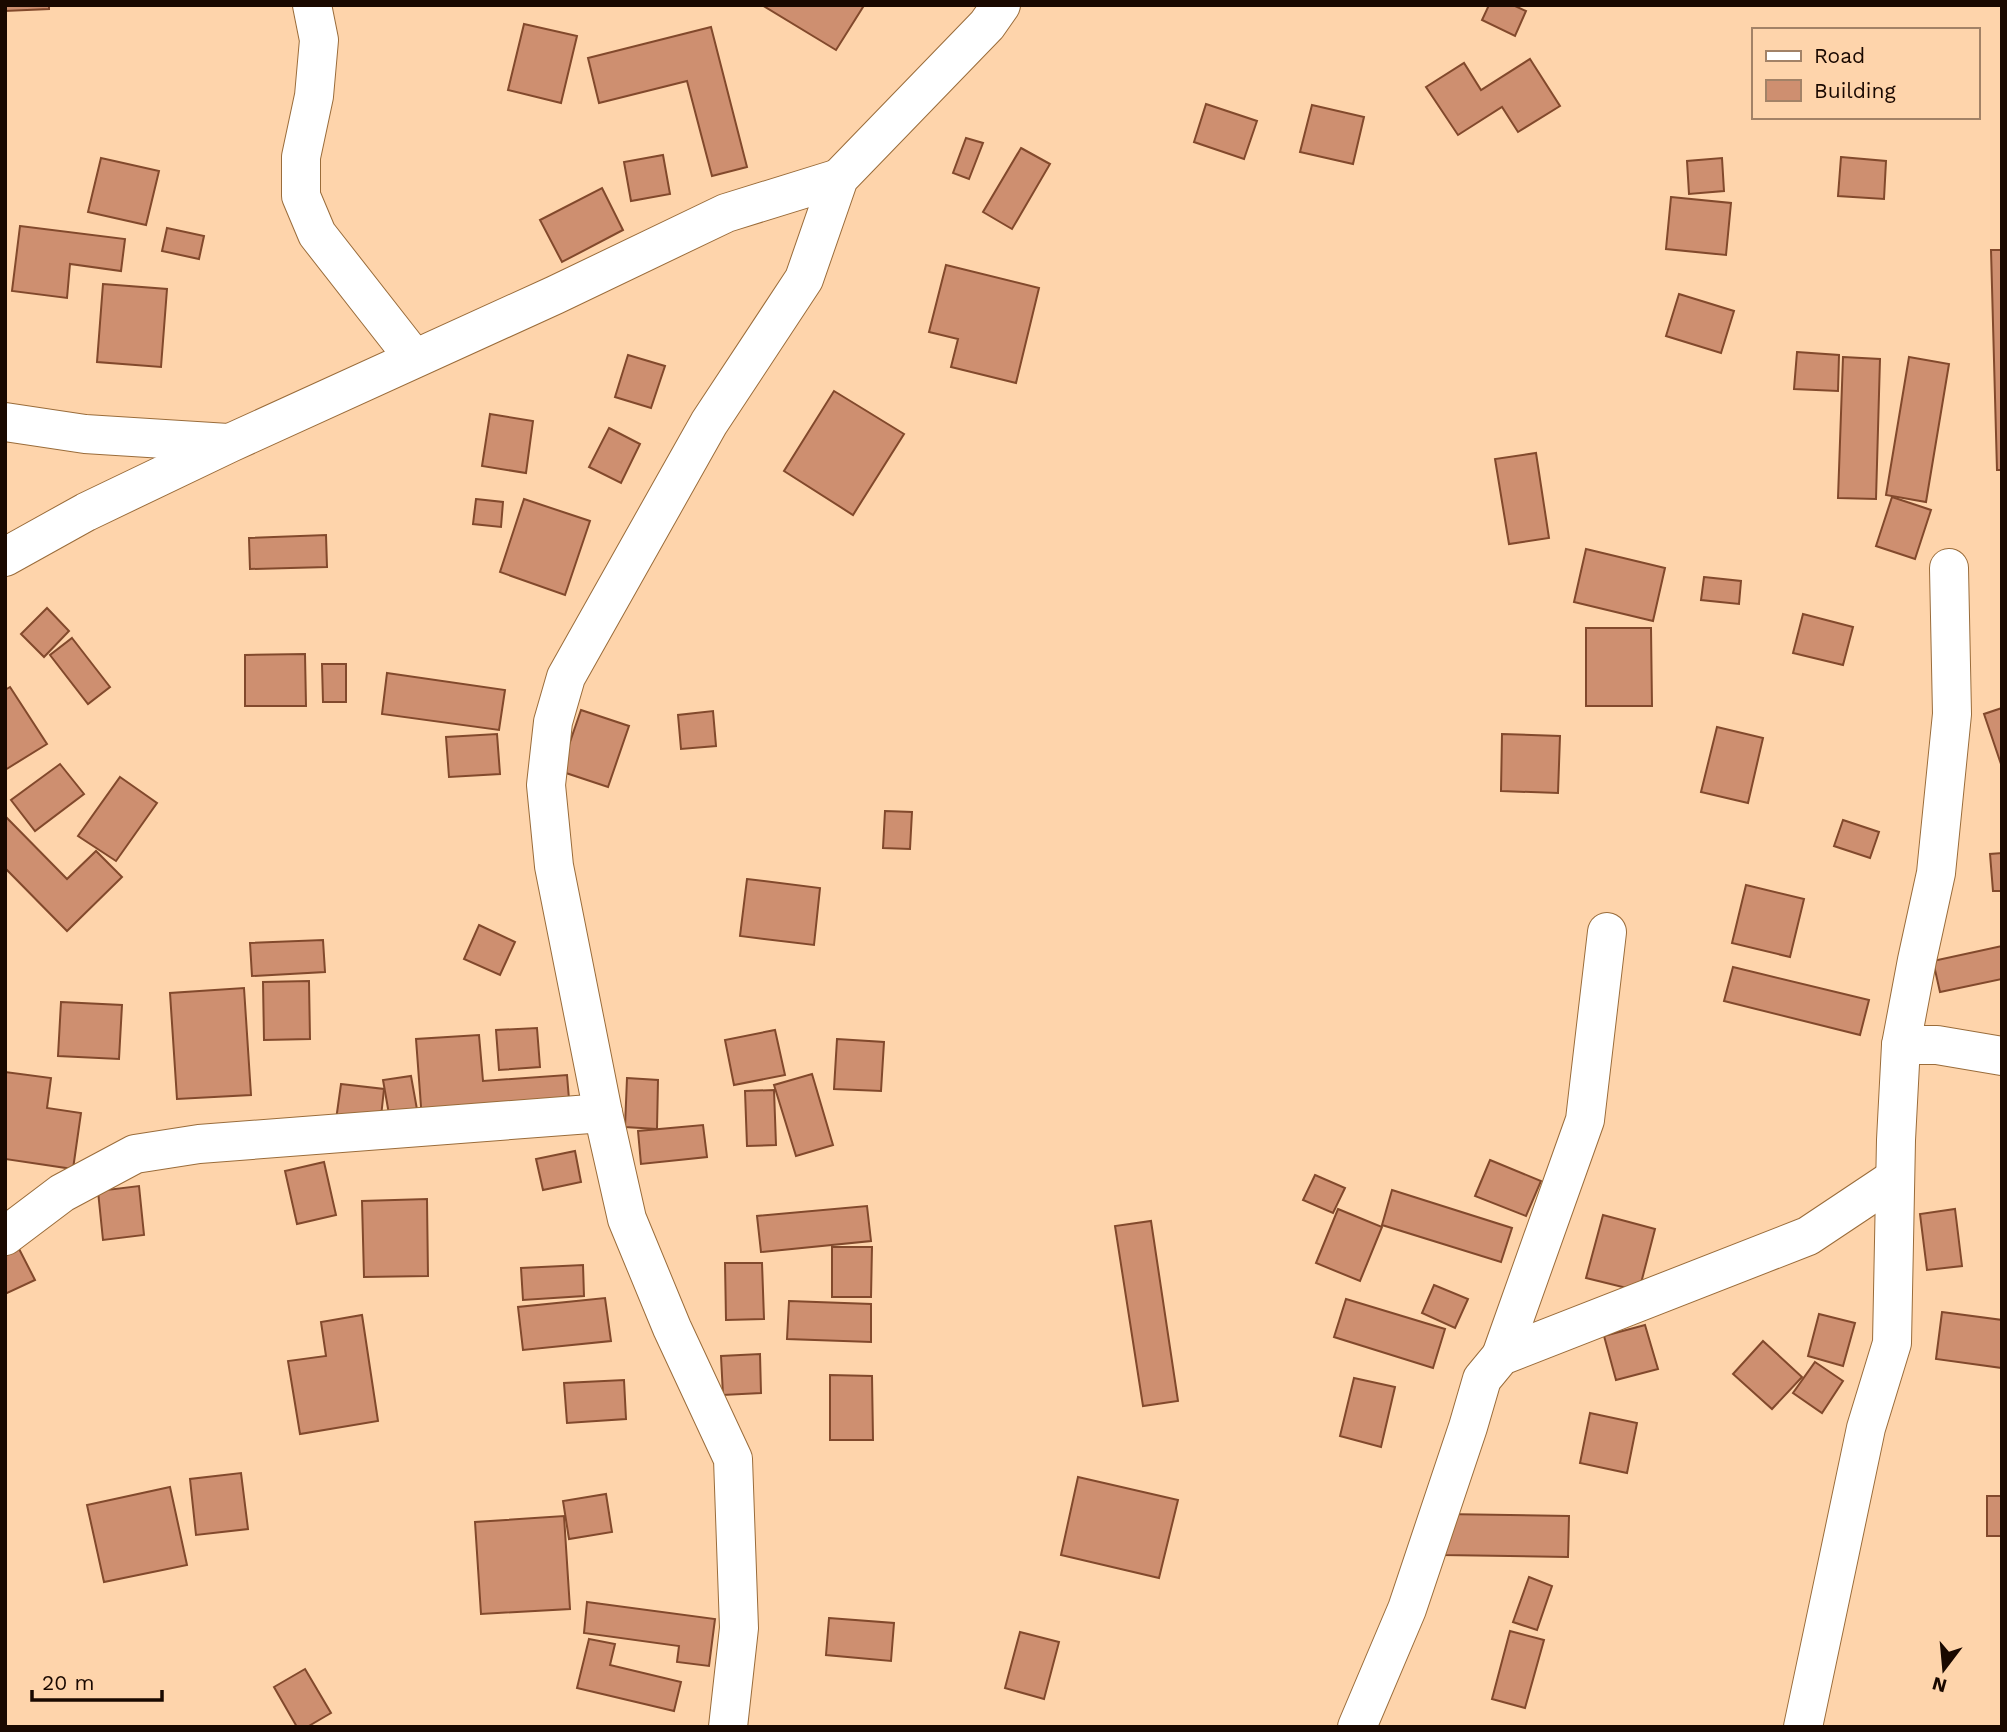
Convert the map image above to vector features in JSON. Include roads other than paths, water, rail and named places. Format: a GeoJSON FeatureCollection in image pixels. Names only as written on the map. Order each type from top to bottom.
{"type":"FeatureCollection","features":[{"type":"Feature","properties":{"kind":"street"},"geometry":{"type":"LineString","coordinates":[[312,5],[319,40],[314,96],[302,157],[300,197],[324,243],[414,358]]}},
{"type":"Feature","properties":{"kind":"street"},"geometry":{"type":"LineString","coordinates":[[728,1727],[738,1628],[733,1459],[672,1328],[627,1219],[554,866],[546,785],[553,722],[566,677],[709,423],[804,279],[839,178],[988,25],[1001,5]]}},
{"type":"Feature","properties":{"kind":"street"},"geometry":{"type":"LineString","coordinates":[[5,558],[86,512],[230,443],[726,214],[839,178]]}},
{"type":"Feature","properties":{"kind":"street"},"geometry":{"type":"LineString","coordinates":[[5,422],[85,434],[230,443]]}},
{"type":"Feature","properties":{"kind":"street"},"geometry":{"type":"LineString","coordinates":[[1803,1727],[1866,1428],[1892,1343],[1901,1045],[1936,873],[1952,714],[1949,568]]}},
{"type":"Feature","properties":{"kind":"street"},"geometry":{"type":"LineString","coordinates":[[1357,1727],[1407,1609],[1482,1379],[1501,1356],[1585,1120],[1607,932]]}},
{"type":"Feature","properties":{"kind":"street"},"geometry":{"type":"LineString","coordinates":[[1901,1045],[1937,1045],[2002,1056]]}},
{"type":"Feature","properties":{"kind":"street"},"geometry":{"type":"LineString","coordinates":[[5,1236],[62,1193],[135,1154],[199,1144],[603,1113]]}},
{"type":"Feature","properties":{"kind":"street"},"geometry":{"type":"LineString","coordinates":[[1501,1356],[1808,1236],[1895,1178]]}}]}
